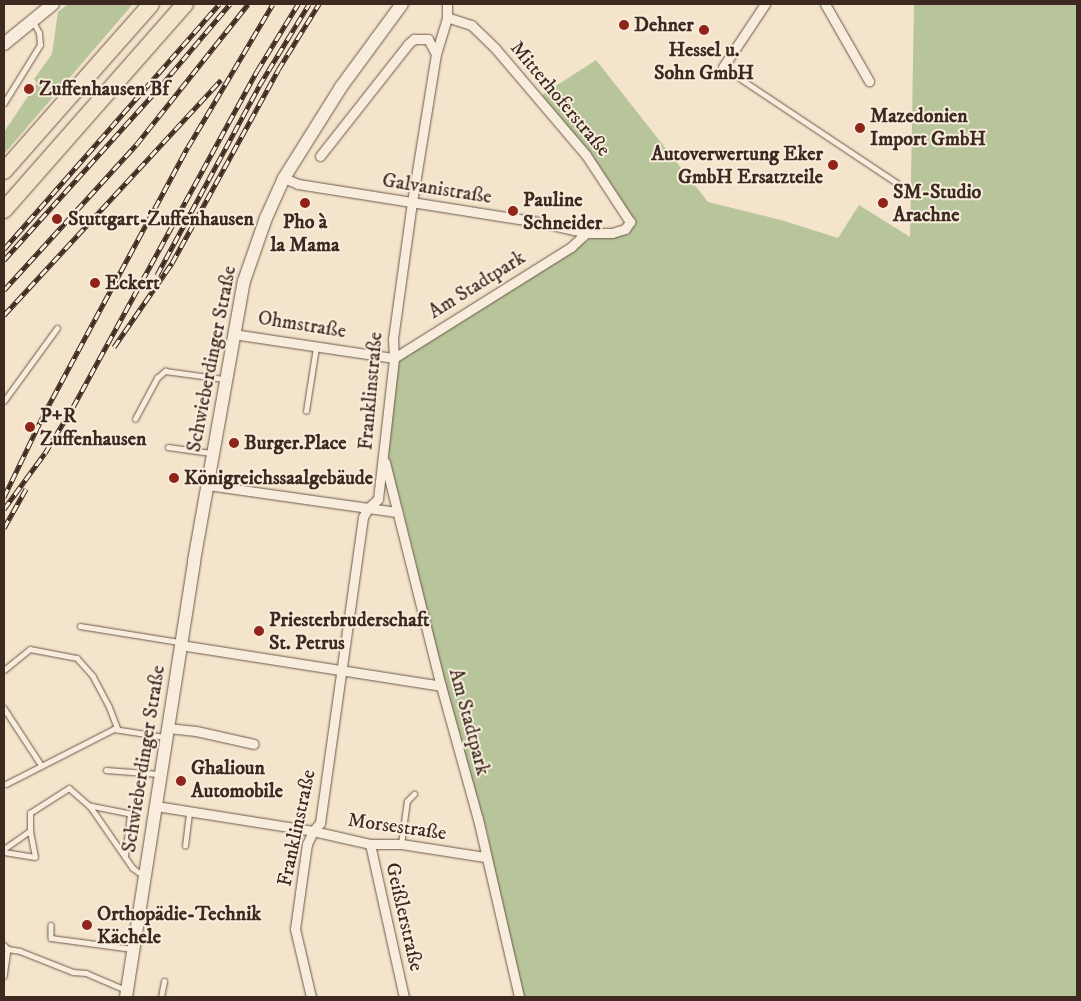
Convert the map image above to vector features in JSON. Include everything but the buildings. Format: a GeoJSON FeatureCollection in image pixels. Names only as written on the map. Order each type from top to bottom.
{"type":"FeatureCollection","features":[{"type":"Feature","properties":{"kind":"highway"},"geometry":{"type":"LineString","coordinates":[[4,171],[151,4]]}},
{"type":"Feature","properties":{"kind":"highway"},"geometry":{"type":"LineString","coordinates":[[4,210],[185,4]]}},
{"type":"Feature","properties":{"kind":"main road"},"geometry":{"type":"LineString","coordinates":[[4,44],[53,4]]}},
{"type":"Feature","properties":{"kind":"main road","name":"Schwieberdinger Straße"},"geometry":{"type":"LineString","coordinates":[[127,994],[180,644],[234,334],[249,264],[266,218],[284,178],[341,86],[402,4]]}},
{"type":"Feature","properties":{"kind":"street"},"geometry":{"type":"LineString","coordinates":[[446,17],[447,4]]}},
{"type":"Feature","properties":{"kind":"street"},"geometry":{"type":"LineString","coordinates":[[723,66],[765,4]]}},
{"type":"Feature","properties":{"kind":"street"},"geometry":{"type":"LineString","coordinates":[[825,4],[869,81]]}},
{"type":"Feature","properties":{"kind":"street","name":"Franklinstraße"},"geometry":{"type":"LineString","coordinates":[[311,997],[295,929],[307,844],[313,830],[320,823],[363,517],[368,508],[378,499],[394,358],[394,339],[412,202],[436,54],[446,17]]}},
{"type":"Feature","properties":{"kind":"street","name":"Mitterhoferstraße"},"geometry":{"type":"LineString","coordinates":[[446,17],[471,25],[506,61],[586,155],[630,222],[624,229],[612,233],[586,233]]}},
{"type":"Feature","properties":{"kind":"street"},"geometry":{"type":"LineString","coordinates":[[320,156],[408,44],[414,39],[428,40],[436,54]]}},
{"type":"Feature","properties":{"kind":"street","name":"Galvanistraße"},"geometry":{"type":"LineString","coordinates":[[284,178],[298,184],[544,223],[586,233]]}},
{"type":"Feature","properties":{"kind":"street","name":"Am Stadtpark"},"geometry":{"type":"LineString","coordinates":[[394,358],[571,247],[586,233]]}},
{"type":"Feature","properties":{"kind":"street","name":"Ohmstraße"},"geometry":{"type":"LineString","coordinates":[[234,334],[394,358]]}},
{"type":"Feature","properties":{"kind":"street","name":"Am Stadtpark"},"geometry":{"type":"LineString","coordinates":[[383,456],[441,686],[478,819],[485,857],[519,997]]}},
{"type":"Feature","properties":{"kind":"street"},"geometry":{"type":"LineString","coordinates":[[207,485],[397,512]]}},
{"type":"Feature","properties":{"kind":"street"},"geometry":{"type":"LineString","coordinates":[[180,644],[342,672],[441,686]]}},
{"type":"Feature","properties":{"kind":"street"},"geometry":{"type":"LineString","coordinates":[[167,733],[196,731],[254,744]]}},
{"type":"Feature","properties":{"kind":"street","name":"Morsestraße"},"geometry":{"type":"LineString","coordinates":[[156,806],[313,830],[370,844],[401,844],[485,857]]}},
{"type":"Feature","properties":{"kind":"street","name":"Geißlerstraße"},"geometry":{"type":"LineString","coordinates":[[370,844],[404,997]]}},
{"type":"Feature","properties":{"kind":"lane"},"geometry":{"type":"LineString","coordinates":[[4,102],[40,45],[39,33],[32,21]]}},
{"type":"Feature","properties":{"kind":"lane"},"geometry":{"type":"LineString","coordinates":[[723,66],[897,183]]}},
{"type":"Feature","properties":{"kind":"lane"},"geometry":{"type":"LineString","coordinates":[[4,401],[57,328]]}},
{"type":"Feature","properties":{"kind":"lane"},"geometry":{"type":"LineString","coordinates":[[306,411],[316,345]]}},
{"type":"Feature","properties":{"kind":"lane"},"geometry":{"type":"LineString","coordinates":[[135,419],[157,378],[165,371],[226,379]]}},
{"type":"Feature","properties":{"kind":"lane"},"geometry":{"type":"LineString","coordinates":[[168,447],[213,454]]}},
{"type":"Feature","properties":{"kind":"lane"},"geometry":{"type":"LineString","coordinates":[[80,626],[180,644]]}},
{"type":"Feature","properties":{"kind":"lane"},"geometry":{"type":"LineString","coordinates":[[4,670],[30,649],[77,658],[93,676],[109,706],[118,729]]}},
{"type":"Feature","properties":{"kind":"lane"},"geometry":{"type":"LineString","coordinates":[[4,708],[42,766]]}},
{"type":"Feature","properties":{"kind":"lane"},"geometry":{"type":"LineString","coordinates":[[6,784],[114,729],[167,733]]}},
{"type":"Feature","properties":{"kind":"lane"},"geometry":{"type":"LineString","coordinates":[[106,770],[160,774]]}},
{"type":"Feature","properties":{"kind":"lane"},"geometry":{"type":"LineString","coordinates":[[4,851],[35,857],[30,831],[30,812],[69,788],[90,806],[133,868],[145,877]]}},
{"type":"Feature","properties":{"kind":"lane"},"geometry":{"type":"LineString","coordinates":[[401,844],[407,801],[414,794]]}},
{"type":"Feature","properties":{"kind":"lane"},"geometry":{"type":"LineString","coordinates":[[90,806],[130,814],[125,856]]}},
{"type":"Feature","properties":{"kind":"lane"},"geometry":{"type":"LineString","coordinates":[[185,846],[189,812]]}},
{"type":"Feature","properties":{"kind":"lane"},"geometry":{"type":"LineString","coordinates":[[4,851],[30,831]]}},
{"type":"Feature","properties":{"kind":"lane"},"geometry":{"type":"LineString","coordinates":[[51,925],[51,938],[134,950]]}},
{"type":"Feature","properties":{"kind":"lane"},"geometry":{"type":"LineString","coordinates":[[4,976],[6,947],[73,972],[86,973],[127,994]]}},
{"type":"Feature","properties":{"kind":"lane"},"geometry":{"type":"LineString","coordinates":[[161,997],[164,981]]}},
{"type":"Feature","properties":{"kind":"green space"},"geometry":{"type":"Polygon","coordinates":[[[68,4],[133,4],[4,154],[4,132],[37,83],[34,79],[52,54],[58,12],[68,4]]]}},
{"type":"Feature","properties":{"kind":"green space"},"geometry":{"type":"Polygon","coordinates":[[[914,4],[1077,4],[1077,997],[523,997],[492,863],[488,835],[445,687],[403,510],[387,453],[396,364],[413,350],[591,238],[634,221],[592,157],[542,95],[596,60],[708,202],[781,220],[838,238],[859,205],[910,237],[914,4]]]}},
{"type":"Feature","properties":{"kind":"railway"},"geometry":{"type":"LineString","coordinates":[[4,249],[219,4]]}},
{"type":"Feature","properties":{"kind":"railway"},"geometry":{"type":"LineString","coordinates":[[4,260],[159,88],[230,4]]}},
{"type":"Feature","properties":{"kind":"railway"},"geometry":{"type":"LineString","coordinates":[[4,290],[136,145],[248,4]]}},
{"type":"Feature","properties":{"kind":"railway"},"geometry":{"type":"LineString","coordinates":[[4,497],[44,414],[188,147],[273,4]]}},
{"type":"Feature","properties":{"kind":"railway"},"geometry":{"type":"LineString","coordinates":[[4,509],[45,453],[73,407],[257,71],[298,4]]}},
{"type":"Feature","properties":{"kind":"railway"},"geometry":{"type":"LineString","coordinates":[[157,275],[259,86],[309,4]]}},
{"type":"Feature","properties":{"kind":"railway"},"geometry":{"type":"LineString","coordinates":[[114,347],[172,263],[278,70],[319,4]]}},
{"type":"Feature","properties":{"kind":"railway"},"geometry":{"type":"LineString","coordinates":[[4,315],[221,80]]}},
{"type":"Feature","properties":{"kind":"railway"},"geometry":{"type":"LineString","coordinates":[[4,528],[26,489]]}},
{"type":"Feature","properties":{"kind":"place","name":"Dehner"},"geometry":{"type":"Point","coordinates":[624,25]}},
{"type":"Feature","properties":{"kind":"place","name":"Hessel u. Sohn GmbH"},"geometry":{"type":"Point","coordinates":[704,30]}},
{"type":"Feature","properties":{"kind":"place","name":"Zuffenhausen Bf"},"geometry":{"type":"Point","coordinates":[29,89]}},
{"type":"Feature","properties":{"kind":"place","name":"Mazedonien Import GmbH"},"geometry":{"type":"Point","coordinates":[860,128]}},
{"type":"Feature","properties":{"kind":"place","name":"Autoverwertung Eker GmbH Ersatzteile"},"geometry":{"type":"Point","coordinates":[833,165]}},
{"type":"Feature","properties":{"kind":"place","name":"Pho à la Mama"},"geometry":{"type":"Point","coordinates":[305,203]}},
{"type":"Feature","properties":{"kind":"place","name":"SM-Studio Arachne"},"geometry":{"type":"Point","coordinates":[883,203]}},
{"type":"Feature","properties":{"kind":"place","name":"Pauline Schneider"},"geometry":{"type":"Point","coordinates":[513,211]}},
{"type":"Feature","properties":{"kind":"place","name":"Stuttgart-Zuffenhausen"},"geometry":{"type":"Point","coordinates":[57,219]}},
{"type":"Feature","properties":{"kind":"place","name":"Eckert"},"geometry":{"type":"Point","coordinates":[95,283]}},
{"type":"Feature","properties":{"kind":"place","name":"P+R Zuffenhausen"},"geometry":{"type":"Point","coordinates":[30,427]}},
{"type":"Feature","properties":{"kind":"place","name":"Burger.Place"},"geometry":{"type":"Point","coordinates":[234,443]}},
{"type":"Feature","properties":{"kind":"place","name":"Königreichssaalgebäude"},"geometry":{"type":"Point","coordinates":[174,478]}},
{"type":"Feature","properties":{"kind":"place","name":"Priesterbruderschaft St. Petrus"},"geometry":{"type":"Point","coordinates":[259,631]}},
{"type":"Feature","properties":{"kind":"place","name":"Ghalioun Automobile"},"geometry":{"type":"Point","coordinates":[181,781]}},
{"type":"Feature","properties":{"kind":"place","name":"Orthopädie-Technik Kächele"},"geometry":{"type":"Point","coordinates":[87,925]}}]}
